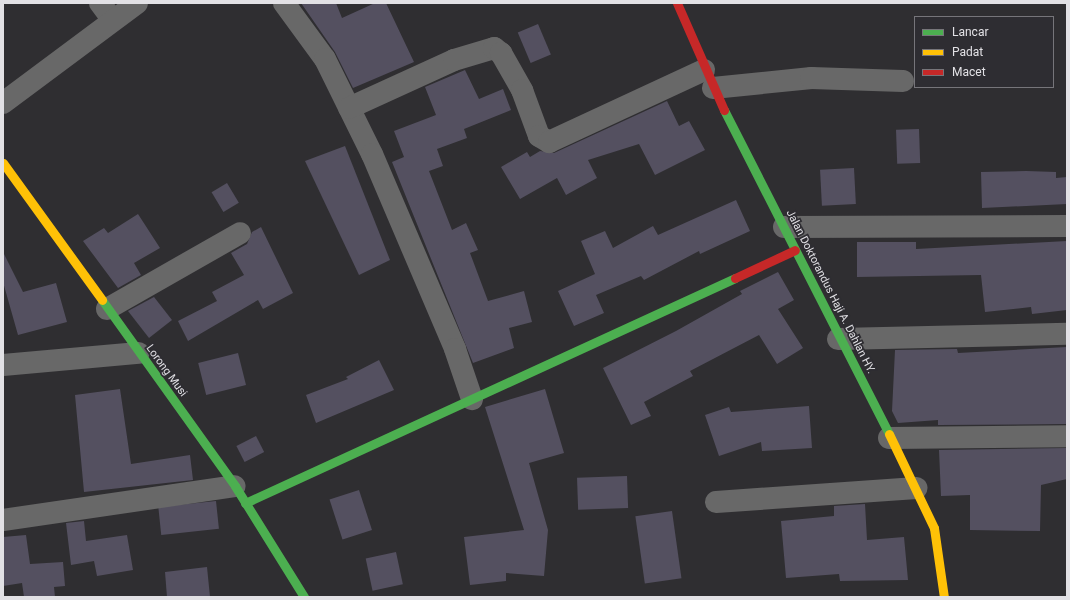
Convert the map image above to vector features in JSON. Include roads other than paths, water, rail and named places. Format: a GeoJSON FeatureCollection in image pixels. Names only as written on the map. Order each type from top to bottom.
{"type":"FeatureCollection","features":[{"type":"Feature","properties":{"kind":"street"},"geometry":{"type":"LineString","coordinates":[[100,3],[113,20]]}},
{"type":"Feature","properties":{"kind":"street"},"geometry":{"type":"LineString","coordinates":[[3,103],[137,3]]}},
{"type":"Feature","properties":{"kind":"street"},"geometry":{"type":"LineString","coordinates":[[284,3],[325,59],[349,108],[455,349],[472,399]]}},
{"type":"Feature","properties":{"kind":"street","name":"Jalan Doktorandus Haji A. Dahlan HY."},"geometry":{"type":"LineString","coordinates":[[677,3],[709,79],[888,438],[917,488],[934,528],[944,597]]}},
{"type":"Feature","properties":{"kind":"street"},"geometry":{"type":"LineString","coordinates":[[349,108],[454,60],[494,48],[501,53],[522,90],[539,136],[549,142],[709,79],[811,78],[902,82]]}},
{"type":"Feature","properties":{"kind":"street","name":"Lorong Musi"},"geometry":{"type":"LineString","coordinates":[[3,163],[240,494],[304,597]]}},
{"type":"Feature","properties":{"kind":"street"},"geometry":{"type":"LineString","coordinates":[[784,227],[1067,226]]}},
{"type":"Feature","properties":{"kind":"street"},"geometry":{"type":"LineString","coordinates":[[107,309],[240,233]]}},
{"type":"Feature","properties":{"kind":"street"},"geometry":{"type":"LineString","coordinates":[[3,520],[240,494],[472,399],[794,250]]}},
{"type":"Feature","properties":{"kind":"street"},"geometry":{"type":"LineString","coordinates":[[838,339],[1067,334]]}},
{"type":"Feature","properties":{"kind":"street"},"geometry":{"type":"LineString","coordinates":[[3,365],[138,353]]}},
{"type":"Feature","properties":{"kind":"street"},"geometry":{"type":"LineString","coordinates":[[888,438],[1067,436]]}},
{"type":"Feature","properties":{"kind":"street"},"geometry":{"type":"LineString","coordinates":[[716,502],[917,488]]}}]}
